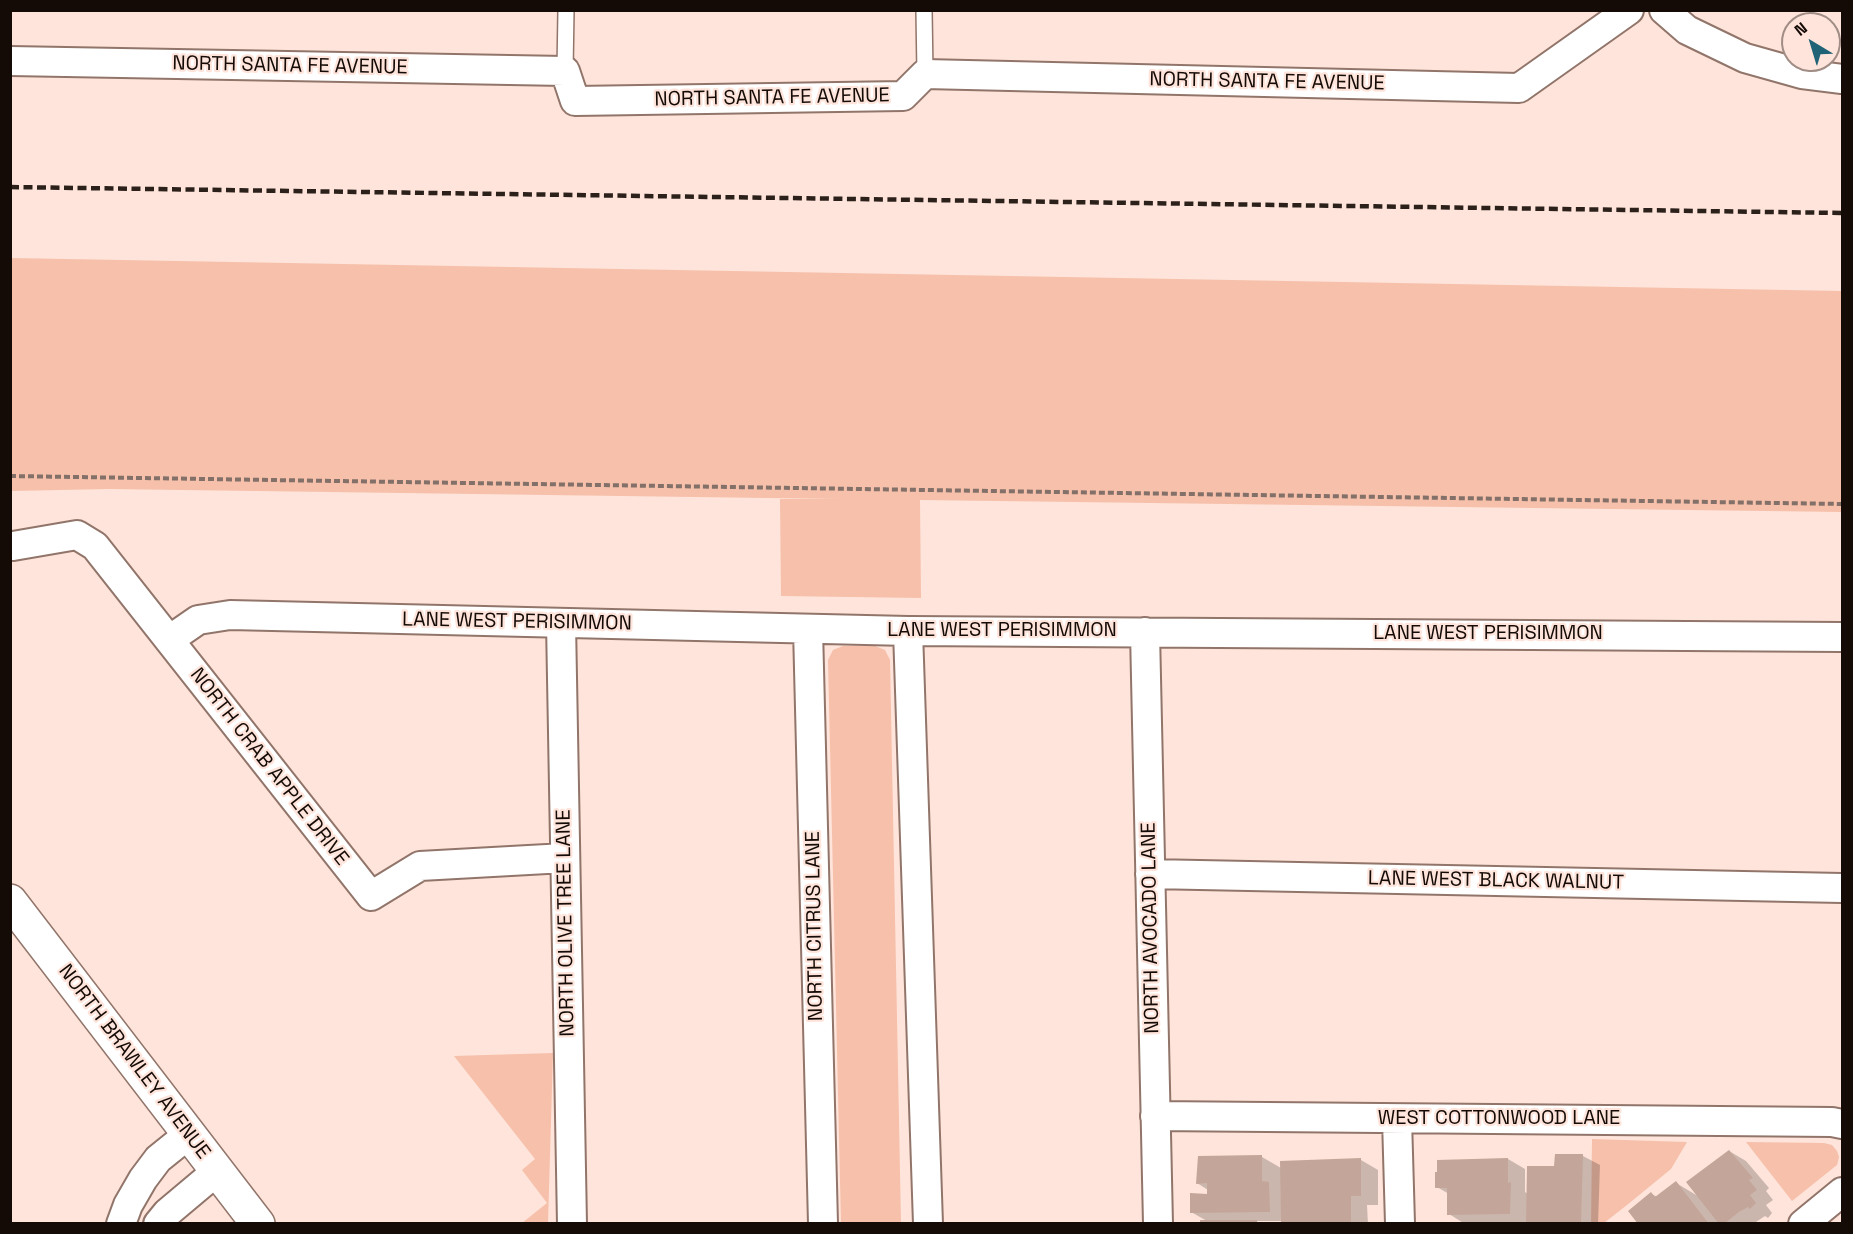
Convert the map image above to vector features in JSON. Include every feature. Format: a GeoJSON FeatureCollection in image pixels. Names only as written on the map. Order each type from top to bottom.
{"type":"FeatureCollection","features":[{"type":"Feature","properties":{"kind":"street","name":"NORTH SANTA FE AVENUE"},"geometry":{"type":"LineString","coordinates":[[10,61],[565,71],[575,101],[903,96],[925,74],[1519,88],[1629,10]]}},
{"type":"Feature","properties":{"kind":"street"},"geometry":{"type":"LineString","coordinates":[[1664,10],[1687,30],[1745,58],[1802,74],[1842,79]]}},
{"type":"Feature","properties":{"kind":"street","name":"NORTH CRAB APPLE DRIVE"},"geometry":{"type":"LineString","coordinates":[[13,546],[76,535],[95,546],[371,896],[420,866],[565,858]]}},
{"type":"Feature","properties":{"kind":"street","name":"LANE WEST PERISIMMON"},"geometry":{"type":"LineString","coordinates":[[169,640],[198,620],[230,615],[908,631],[1842,637]]}},
{"type":"Feature","properties":{"kind":"street","name":"NORTH OLIVE TREE LANE"},"geometry":{"type":"LineString","coordinates":[[561,623],[572,1224]]}},
{"type":"Feature","properties":{"kind":"street","name":"NORTH CITRUS LANE"},"geometry":{"type":"LineString","coordinates":[[808,629],[823,1224]]}},
{"type":"Feature","properties":{"kind":"street"},"geometry":{"type":"LineString","coordinates":[[908,631],[928,1224]]}},
{"type":"Feature","properties":{"kind":"street","name":"NORTH AVOCADO LANE"},"geometry":{"type":"LineString","coordinates":[[1145,632],[1158,1224]]}},
{"type":"Feature","properties":{"kind":"street","name":"LANE WEST BLACK WALNUT"},"geometry":{"type":"LineString","coordinates":[[1150,874],[1842,888]]}},
{"type":"Feature","properties":{"kind":"street","name":"NORTH BRAWLEY AVENUE"},"geometry":{"type":"LineString","coordinates":[[10,901],[258,1224]]}},
{"type":"Feature","properties":{"kind":"street","name":"WEST COTTONWOOD LANE"},"geometry":{"type":"LineString","coordinates":[[1155,1116],[1842,1124]]}},
{"type":"Feature","properties":{"kind":"street"},"geometry":{"type":"LineString","coordinates":[[1397,1119],[1400,1224]]}},
{"type":"Feature","properties":{"kind":"street"},"geometry":{"type":"LineString","coordinates":[[121,1224],[128,1205],[148,1172],[158,1159],[189,1134]]}},
{"type":"Feature","properties":{"kind":"street"},"geometry":{"type":"LineString","coordinates":[[158,1224],[167,1213],[217,1171]]}},
{"type":"Feature","properties":{"kind":"street"},"geometry":{"type":"LineString","coordinates":[[1803,1224],[1842,1192]]}},
{"type":"Feature","properties":{"kind":"lane"},"geometry":{"type":"LineString","coordinates":[[565,71],[566,10]]}},
{"type":"Feature","properties":{"kind":"lane"},"geometry":{"type":"LineString","coordinates":[[924,10],[925,74]]}},
{"type":"Feature","properties":{"kind":"path"},"geometry":{"type":"LineString","coordinates":[[10,476],[1842,504]]}},
{"type":"Feature","properties":{"kind":"shaded area"},"geometry":{"type":"Polygon","coordinates":[[[10,258],[1842,291],[1842,512],[920,500],[921,598],[781,596],[780,499],[841,499],[109,489],[11,491],[10,258]]]}},
{"type":"Feature","properties":{"kind":"shaded area"},"geometry":{"type":"Polygon","coordinates":[[[843,646],[875,646],[885,650],[890,660],[901,1223],[841,1223],[828,660],[833,650],[843,646]]]}},
{"type":"Feature","properties":{"kind":"shaded area"},"geometry":{"type":"Polygon","coordinates":[[[553,1053],[548,1223],[522,1223],[547,1203],[522,1170],[535,1159],[454,1056],[553,1053]]]}},
{"type":"Feature","properties":{"kind":"shaded area"},"geometry":{"type":"Polygon","coordinates":[[[1592,1139],[1687,1142],[1671,1169],[1604,1223],[1591,1224],[1592,1139]]]}},
{"type":"Feature","properties":{"kind":"shaded area"},"geometry":{"type":"Polygon","coordinates":[[[1746,1142],[1824,1143],[1832,1145],[1839,1157],[1837,1165],[1792,1201],[1746,1142]]]}},
{"type":"Feature","properties":{"kind":"building"},"geometry":{"type":"Polygon","coordinates":[[[1729,1150],[1753,1178],[1749,1180],[1757,1190],[1750,1195],[1756,1203],[1750,1209],[1748,1207],[1739,1212],[1724,1224],[1719,1224],[1686,1182],[1729,1150]]]}},
{"type":"Feature","properties":{"kind":"building"},"geometry":{"type":"Polygon","coordinates":[[[1555,1154],[1583,1154],[1581,1224],[1526,1224],[1527,1166],[1554,1166],[1555,1154]]]}},
{"type":"Feature","properties":{"kind":"building"},"geometry":{"type":"Polygon","coordinates":[[[1262,1155],[1262,1181],[1269,1182],[1270,1212],[1190,1213],[1190,1193],[1207,1194],[1207,1183],[1196,1184],[1198,1156],[1262,1155]]]}},
{"type":"Feature","properties":{"kind":"building"},"geometry":{"type":"Polygon","coordinates":[[[1361,1158],[1361,1196],[1351,1196],[1351,1224],[1281,1224],[1280,1161],[1361,1158]]]}},
{"type":"Feature","properties":{"kind":"building"},"geometry":{"type":"Polygon","coordinates":[[[1508,1158],[1508,1183],[1511,1182],[1510,1214],[1447,1215],[1447,1188],[1435,1188],[1437,1160],[1508,1158]]]}},
{"type":"Feature","properties":{"kind":"building"},"geometry":{"type":"Polygon","coordinates":[[[1676,1181],[1709,1224],[1638,1224],[1628,1211],[1651,1192],[1655,1197],[1676,1181]]]}},
{"type":"Feature","properties":{"kind":"building"},"geometry":{"type":"Polygon","coordinates":[[[1200,1220],[1257,1220],[1257,1224],[1200,1224],[1200,1220]]]}},
{"type":"Feature","properties":{"kind":"railway"},"geometry":{"type":"LineString","coordinates":[[10,187],[1842,213]]}}]}
